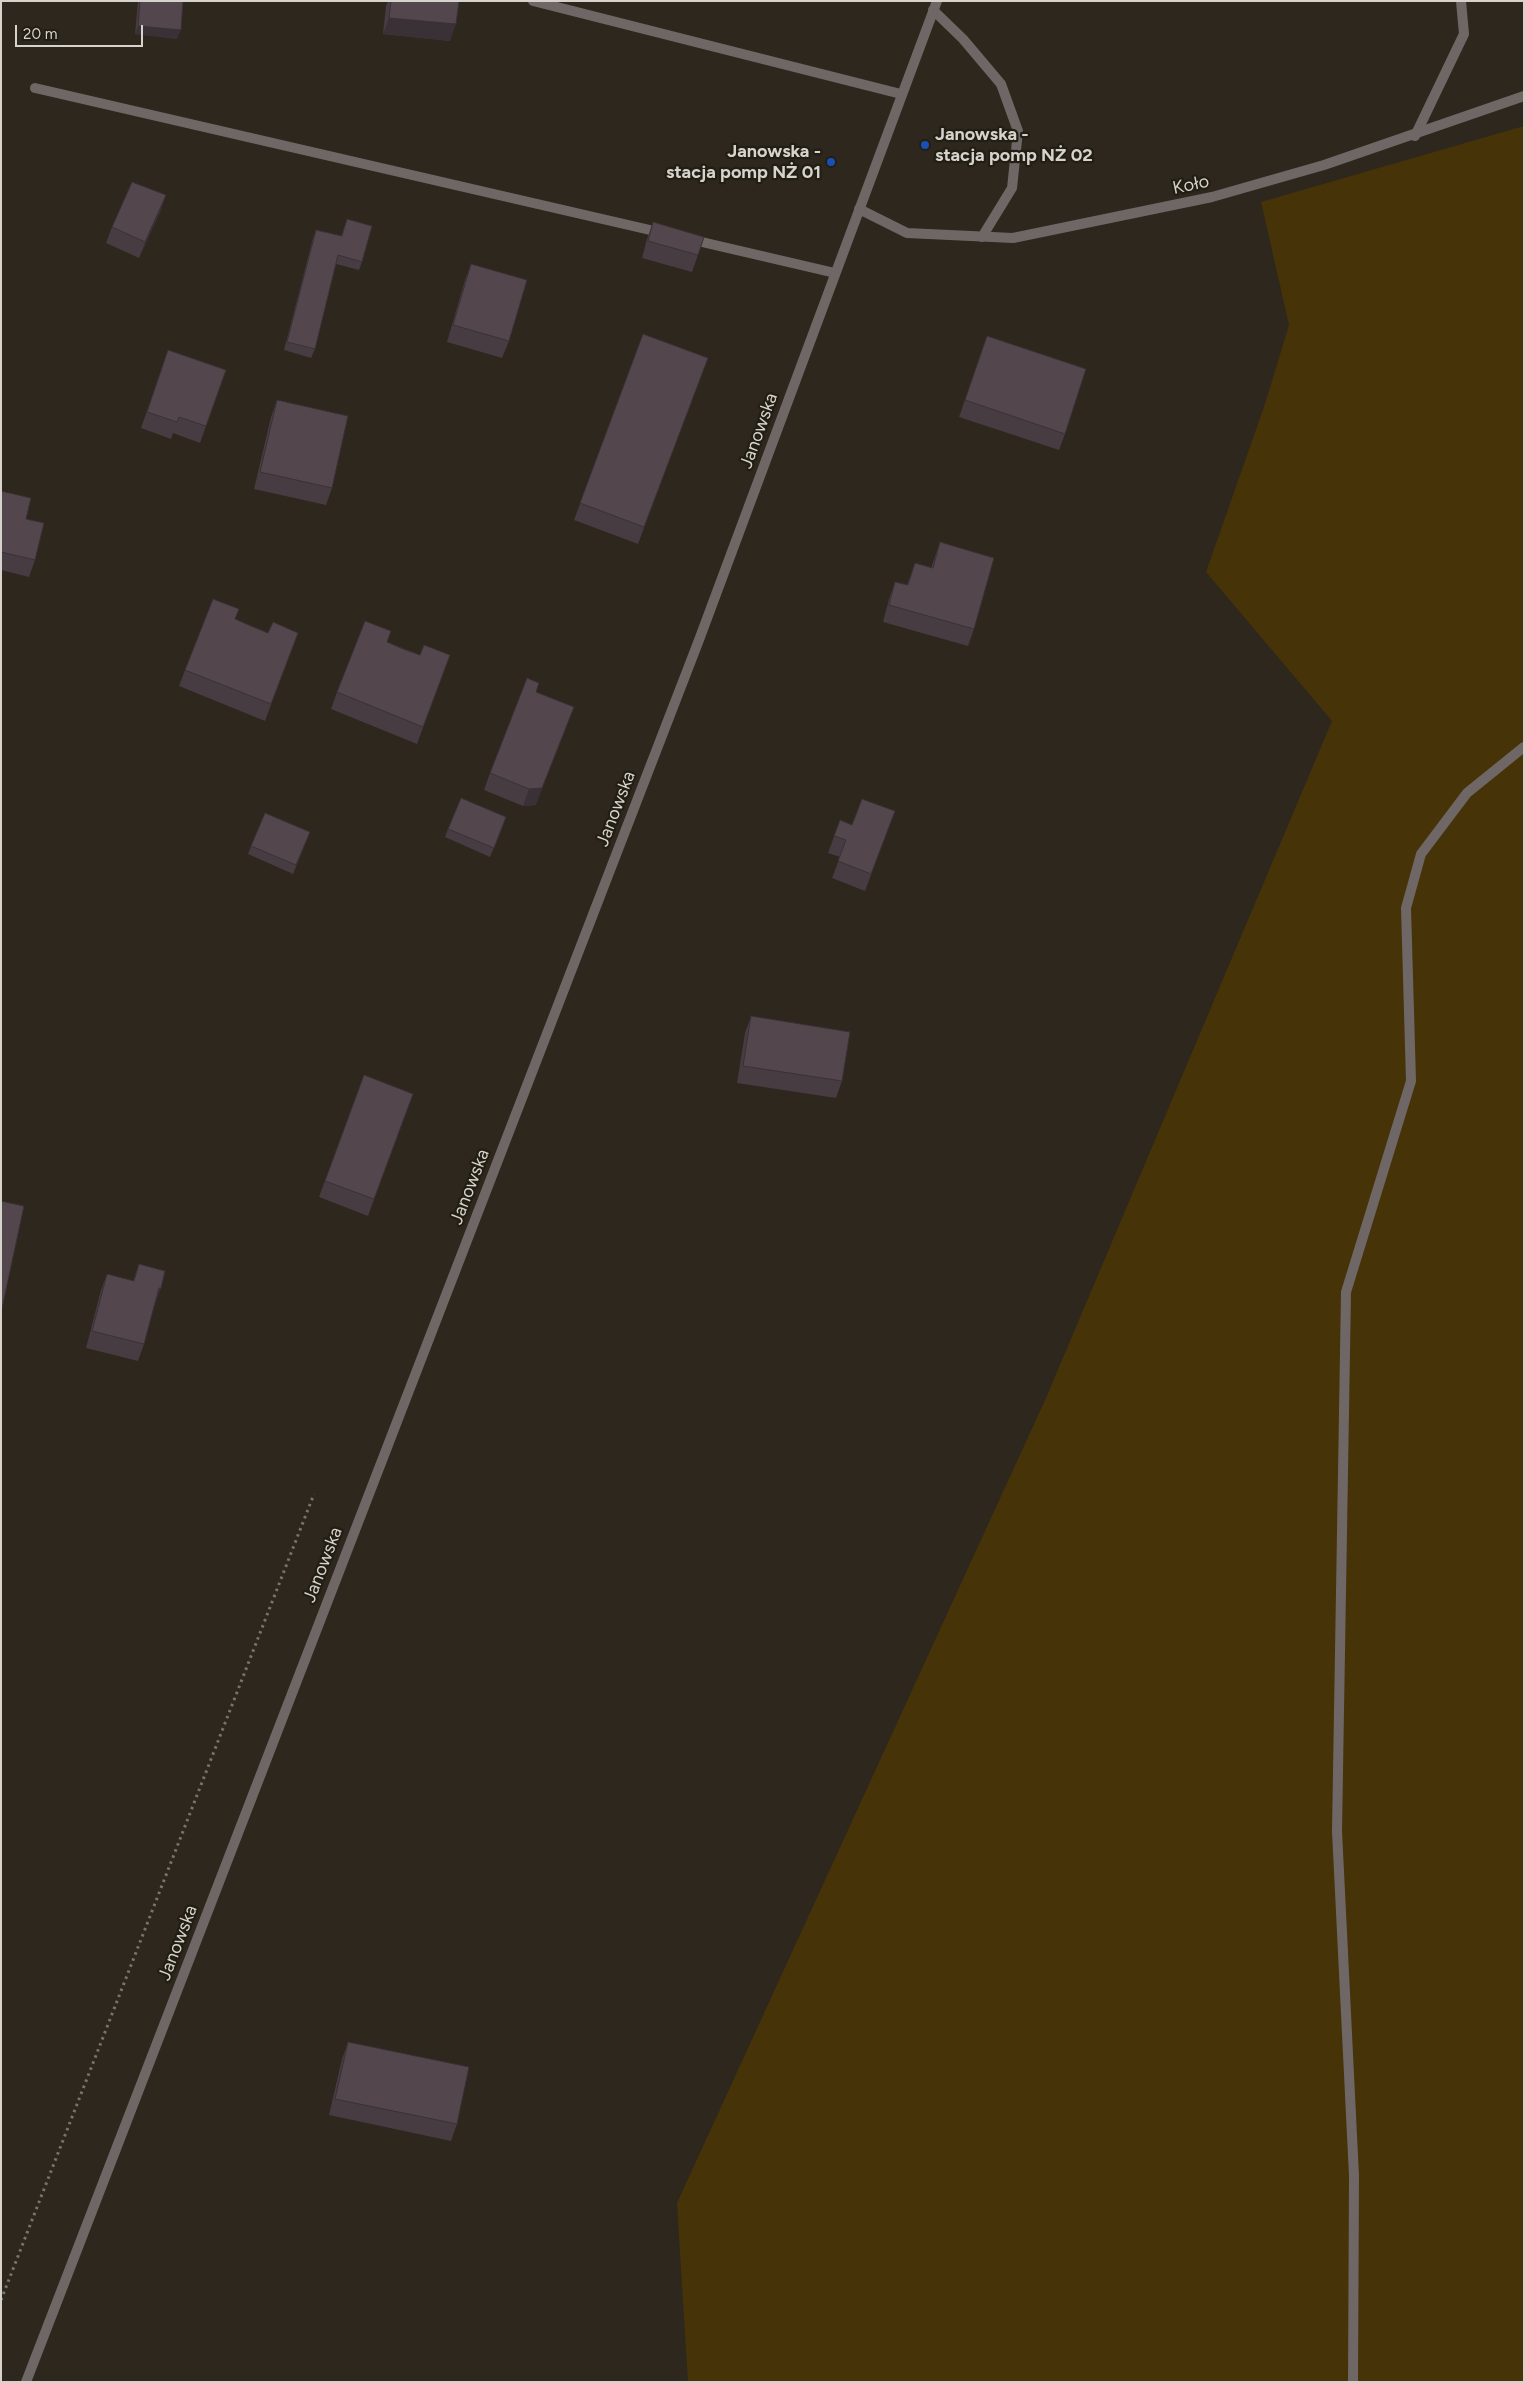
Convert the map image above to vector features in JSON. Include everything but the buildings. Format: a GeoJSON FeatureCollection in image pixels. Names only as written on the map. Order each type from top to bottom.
{"type":"FeatureCollection","features":[{"type":"Feature","properties":{"kind":"street"},"geometry":{"type":"LineString","coordinates":[[533,1],[901,94]]}},
{"type":"Feature","properties":{"kind":"street"},"geometry":{"type":"LineString","coordinates":[[1415,136],[1464,34],[1461,1]]}},
{"type":"Feature","properties":{"kind":"street"},"geometry":{"type":"LineString","coordinates":[[935,6],[1001,84],[1018,131],[1012,188],[982,237]]}},
{"type":"Feature","properties":{"kind":"street","name":"Janowska"},"geometry":{"type":"LineString","coordinates":[[26,2382],[695,650],[935,6]]}},
{"type":"Feature","properties":{"kind":"street"},"geometry":{"type":"LineString","coordinates":[[36,88],[834,273]]}},
{"type":"Feature","properties":{"kind":"street","name":"Koło"},"geometry":{"type":"LineString","coordinates":[[859,209],[907,234],[1013,238],[1212,197],[1324,166],[1415,136],[1524,96]]}},
{"type":"Feature","properties":{"kind":"street"},"geometry":{"type":"LineString","coordinates":[[1353,2382],[1354,2176],[1337,1831],[1346,1292],[1412,1081],[1406,908],[1421,854],[1467,793],[1524,747]]}},
{"type":"Feature","properties":{"kind":"path"},"geometry":{"type":"LineString","coordinates":[[1,2300],[314,1494]]}},
{"type":"Feature","properties":{"kind":"shaded area"},"geometry":{"type":"Polygon","coordinates":[[[1524,126],[1524,2382],[688,2382],[677,2203],[1046,1398],[1332,721],[1206,572],[1265,404],[1289,325],[1261,202],[1524,126]]]}},
{"type":"Feature","properties":{"kind":"place","name":"Janowska - stacja pomp NŻ 02"},"geometry":{"type":"Point","coordinates":[925,145]}},
{"type":"Feature","properties":{"kind":"place","name":"Janowska - stacja pomp NŻ 01"},"geometry":{"type":"Point","coordinates":[831,162]}}]}
